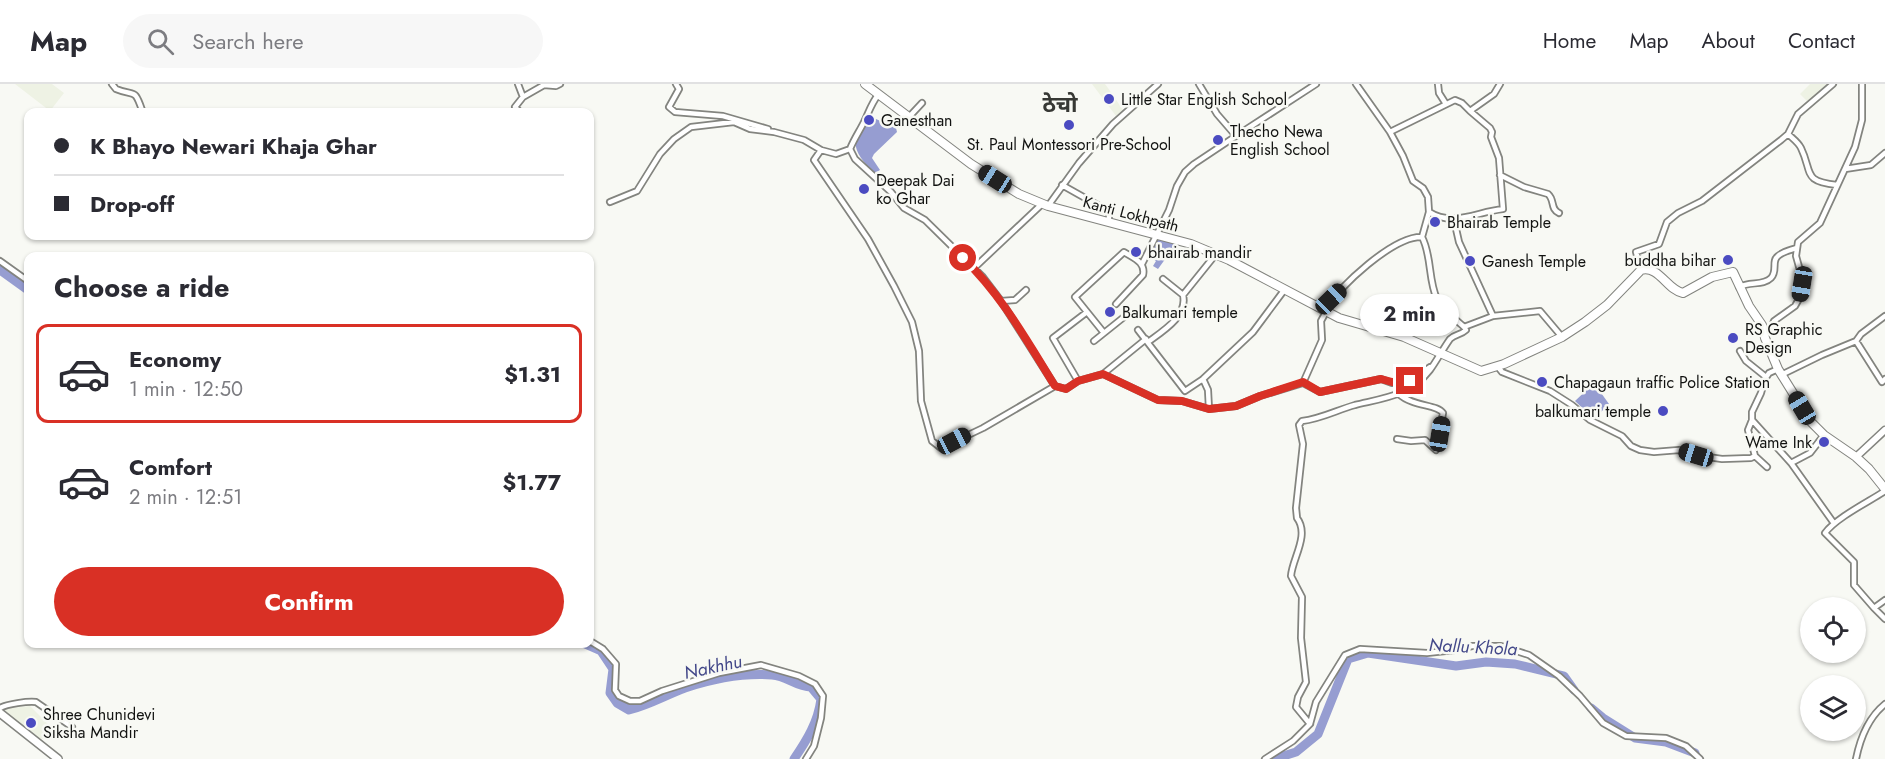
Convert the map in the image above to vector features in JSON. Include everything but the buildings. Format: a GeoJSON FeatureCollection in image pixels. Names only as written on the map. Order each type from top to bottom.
{"type":"FeatureCollection","features":[{"type":"Feature","properties":{"kind":"main road","name":"Kanti Lokhpath"},"geometry":{"type":"LineString","coordinates":[[865,84],[971,165],[1019,194],[1045,205],[1191,244],[1216,254],[1339,318],[1404,337],[1480,371],[1498,367],[1562,337],[1606,305],[1641,270]]}},
{"type":"Feature","properties":{"kind":"main road"},"geometry":{"type":"LineString","coordinates":[[1641,270],[1647,268],[1653,270],[1679,292],[1686,292],[1731,271],[1734,273],[1749,306],[1762,325],[1765,338],[1780,372],[1811,422],[1824,435],[1856,457],[1885,489]]}},
{"type":"Feature","properties":{"kind":"main road"},"geometry":{"type":"LineString","coordinates":[[0,713],[58,759]]}},
{"type":"Feature","properties":{"kind":"street"},"geometry":{"type":"LineString","coordinates":[[112,84],[116,89],[137,96],[141,108]]}},
{"type":"Feature","properties":{"kind":"street"},"geometry":{"type":"LineString","coordinates":[[518,84],[523,97]]}},
{"type":"Feature","properties":{"kind":"street"},"geometry":{"type":"LineString","coordinates":[[516,108],[523,97],[544,85],[560,84]]}},
{"type":"Feature","properties":{"kind":"street"},"geometry":{"type":"LineString","coordinates":[[676,84],[679,89],[669,107],[675,112],[723,116],[804,140],[821,150],[836,154],[850,149]]}},
{"type":"Feature","properties":{"kind":"street"},"geometry":{"type":"LineString","coordinates":[[974,268],[1045,205],[1113,124],[1158,84]]}},
{"type":"Feature","properties":{"kind":"street"},"geometry":{"type":"LineString","coordinates":[[1199,84],[1217,114],[1236,136]]}},
{"type":"Feature","properties":{"kind":"street"},"geometry":{"type":"LineString","coordinates":[[1116,304],[1143,275],[1143,265],[1185,172],[1316,84]]}},
{"type":"Feature","properties":{"kind":"street"},"geometry":{"type":"LineString","coordinates":[[1310,724],[1296,707],[1298,697],[1306,682],[1301,638],[1302,597],[1291,576],[1299,548],[1301,530],[1296,508],[1303,444],[1299,425],[1302,421],[1314,420],[1399,394],[1422,378],[1454,336],[1461,335],[1466,330],[1447,312],[1436,297],[1429,258],[1422,237],[1429,212],[1428,197],[1409,174],[1403,156],[1390,132],[1356,84]]}},
{"type":"Feature","properties":{"kind":"street"},"geometry":{"type":"LineString","coordinates":[[1438,84],[1439,93],[1446,104]]}},
{"type":"Feature","properties":{"kind":"street"},"geometry":{"type":"LineString","coordinates":[[1470,111],[1494,94],[1500,84]]}},
{"type":"Feature","properties":{"kind":"street"},"geometry":{"type":"LineString","coordinates":[[1641,270],[1636,252],[1659,244],[1667,222],[1678,213],[1702,201],[1788,134],[1798,114],[1833,84]]}},
{"type":"Feature","properties":{"kind":"street"},"geometry":{"type":"LineString","coordinates":[[1765,332],[1774,321],[1795,306],[1800,297],[1801,274],[1796,248],[1800,239],[1820,223],[1855,147],[1862,120],[1862,84]]}},
{"type":"Feature","properties":{"kind":"street"},"geometry":{"type":"LineString","coordinates":[[878,95],[870,105],[865,121],[855,134],[850,149],[855,159],[891,192],[904,208],[926,220],[982,276],[1001,301],[1055,386],[1066,389],[1078,381],[1103,374],[1176,320],[1184,302],[1183,295],[1163,279]]}},
{"type":"Feature","properties":{"kind":"street"},"geometry":{"type":"LineString","coordinates":[[1390,132],[1455,100],[1462,103],[1490,128],[1499,158],[1503,209],[1485,211],[1454,220],[1435,218],[1429,212]]}},
{"type":"Feature","properties":{"kind":"street"},"geometry":{"type":"LineString","coordinates":[[908,118],[922,103]]}},
{"type":"Feature","properties":{"kind":"street"},"geometry":{"type":"LineString","coordinates":[[610,202],[637,191],[660,154],[674,139],[691,127],[734,122],[750,129],[774,132]]}},
{"type":"Feature","properties":{"kind":"street"},"geometry":{"type":"LineString","coordinates":[[1788,134],[1801,149],[1812,177],[1818,182],[1837,185]]}},
{"type":"Feature","properties":{"kind":"street"},"geometry":{"type":"LineString","coordinates":[[821,150],[814,160],[868,239],[912,322],[919,351],[921,401],[932,441],[941,448],[983,428],[1055,386]]}},
{"type":"Feature","properties":{"kind":"street"},"geometry":{"type":"LineString","coordinates":[[1845,169],[1871,165],[1885,153]]}},
{"type":"Feature","properties":{"kind":"street"},"geometry":{"type":"LineString","coordinates":[[1500,174],[1524,187],[1548,194],[1554,210],[1559,213]]}},
{"type":"Feature","properties":{"kind":"street"},"geometry":{"type":"LineString","coordinates":[[1062,185],[1110,212],[1108,222]]}},
{"type":"Feature","properties":{"kind":"street"},"geometry":{"type":"LineString","coordinates":[[1454,220],[1459,242],[1493,316]]}},
{"type":"Feature","properties":{"kind":"street"},"geometry":{"type":"LineString","coordinates":[[1103,374],[1158,400],[1182,401],[1209,409],[1236,406],[1303,382],[1322,340],[1321,321],[1331,299],[1365,267],[1411,238],[1422,237]]}},
{"type":"Feature","properties":{"kind":"street"},"geometry":{"type":"LineString","coordinates":[[1739,287],[1747,283],[1763,284],[1770,280],[1776,270],[1777,256],[1796,248]]}},
{"type":"Feature","properties":{"kind":"street"},"geometry":{"type":"LineString","coordinates":[[1104,333],[1075,297],[1124,252],[1143,265]]}},
{"type":"Feature","properties":{"kind":"street"},"geometry":{"type":"LineString","coordinates":[[1183,295],[1216,254]]}},
{"type":"Feature","properties":{"kind":"street"},"geometry":{"type":"LineString","coordinates":[[0,261],[24,278]]}},
{"type":"Feature","properties":{"kind":"street"},"geometry":{"type":"LineString","coordinates":[[1138,330],[1184,391],[1203,379],[1253,332],[1285,289]]}},
{"type":"Feature","properties":{"kind":"street"},"geometry":{"type":"LineString","coordinates":[[1001,301],[1016,300],[1026,290]]}},
{"type":"Feature","properties":{"kind":"street"},"geometry":{"type":"LineString","coordinates":[[1464,327],[1493,316],[1540,310],[1562,337]]}},
{"type":"Feature","properties":{"kind":"street"},"geometry":{"type":"LineString","coordinates":[[1078,381],[1053,338],[1087,312]]}},
{"type":"Feature","properties":{"kind":"street"},"geometry":{"type":"LineString","coordinates":[[1094,341],[1124,316]]}},
{"type":"Feature","properties":{"kind":"street"},"geometry":{"type":"LineString","coordinates":[[1767,467],[1755,456],[1748,430],[1752,412],[1769,373],[1780,372],[1856,341],[1861,334],[1885,316]]}},
{"type":"Feature","properties":{"kind":"street"},"geometry":{"type":"LineString","coordinates":[[1856,341],[1880,380],[1882,382],[1885,379]]}},
{"type":"Feature","properties":{"kind":"street"},"geometry":{"type":"LineString","coordinates":[[1740,351],[1746,362],[1766,377]]}},
{"type":"Feature","properties":{"kind":"street"},"geometry":{"type":"LineString","coordinates":[[1303,382],[1320,392],[1381,379],[1402,383],[1410,381],[1434,364]]}},
{"type":"Feature","properties":{"kind":"street"},"geometry":{"type":"LineString","coordinates":[[1498,367],[1502,372],[1550,391],[1590,420],[1622,436],[1631,446],[1640,450],[1654,452],[1680,450],[1722,459],[1755,456]]}},
{"type":"Feature","properties":{"kind":"street"},"geometry":{"type":"LineString","coordinates":[[1203,379],[1208,387],[1209,409]]}},
{"type":"Feature","properties":{"kind":"street"},"geometry":{"type":"LineString","coordinates":[[1397,439],[1425,440],[1436,450],[1443,413],[1437,407],[1411,403],[1399,394]]}},
{"type":"Feature","properties":{"kind":"street"},"geometry":{"type":"LineString","coordinates":[[1752,420],[1791,463],[1833,522]]}},
{"type":"Feature","properties":{"kind":"street"},"geometry":{"type":"LineString","coordinates":[[1856,457],[1885,430]]}},
{"type":"Feature","properties":{"kind":"street"},"geometry":{"type":"LineString","coordinates":[[1791,463],[1809,453],[1824,435]]}},
{"type":"Feature","properties":{"kind":"street"},"geometry":{"type":"LineString","coordinates":[[1885,489],[1849,515],[1833,522],[1825,533],[1854,562],[1854,585],[1885,619]]}},
{"type":"Feature","properties":{"kind":"street"},"geometry":{"type":"LineString","coordinates":[[1874,608],[1885,600]]}},
{"type":"Feature","properties":{"kind":"street"},"geometry":{"type":"LineString","coordinates":[[594,643],[603,649],[616,664],[615,690],[619,696],[630,701],[640,701],[662,691],[719,673],[761,665],[799,676],[815,684],[823,696],[821,718],[814,746],[806,759]]}},
{"type":"Feature","properties":{"kind":"street"},"geometry":{"type":"LineString","coordinates":[[1265,759],[1293,741],[1310,724],[1316,702],[1345,655],[1360,649],[1427,653],[1472,646],[1501,646],[1528,655],[1559,676],[1603,723],[1626,736],[1666,738],[1686,746],[1700,759]]}},
{"type":"Feature","properties":{"kind":"street"},"geometry":{"type":"LineString","coordinates":[[0,708],[5,705],[36,702],[72,727]]}},
{"type":"Feature","properties":{"kind":"street"},"geometry":{"type":"LineString","coordinates":[[1856,759],[1861,738],[1877,710],[1885,704]]}},
{"type":"Feature","properties":{"kind":"shaded area"},"geometry":{"type":"Polygon","coordinates":[[[15,84],[52,84],[64,93],[52,108],[46,108],[15,84]]]}},
{"type":"Feature","properties":{"kind":"shaded area","name":"Little Star English School"},"geometry":{"type":"Polygon","coordinates":[[[1092,84],[1105,84],[1123,110],[1116,116],[1092,84]]]}},
{"type":"Feature","properties":{"kind":"shaded area"},"geometry":{"type":"Polygon","coordinates":[[[1810,84],[1827,84],[1809,103],[1800,94],[1810,84]]]}},
{"type":"Feature","properties":{"kind":"shaded area","name":"Shree Chunidevi Siksha Mandir"},"geometry":{"type":"Polygon","coordinates":[[[30,706],[56,734],[37,741],[8,719],[1,709],[30,706]]]}},
{"type":"Feature","properties":{"kind":"water"},"geometry":{"type":"Polygon","coordinates":[[[876,119],[896,128],[897,132],[874,154],[872,158],[880,170],[875,173],[857,152],[856,138],[866,125],[876,119]]]}},
{"type":"Feature","properties":{"kind":"water"},"geometry":{"type":"Polygon","coordinates":[[[1156,239],[1176,244],[1158,269],[1153,266],[1156,261],[1147,255],[1156,239]]]}},
{"type":"Feature","properties":{"kind":"water"},"geometry":{"type":"Polygon","coordinates":[[[1592,385],[1599,390],[1609,404],[1594,419],[1575,401],[1592,385]]]}},
{"type":"Feature","properties":{"kind":"waterway","name":"Nakhhu"},"geometry":{"type":"LineString","coordinates":[[0,270],[24,287]]}},
{"type":"Feature","properties":{"kind":"waterway","name":"Nakhhu"},"geometry":{"type":"LineString","coordinates":[[594,648],[601,651],[613,669],[610,693],[617,703],[629,710],[695,685],[739,676],[777,676],[811,687],[821,699],[820,707],[811,730],[794,759]]}},
{"type":"Feature","properties":{"kind":"waterway","name":"Nallu Khola"},"geometry":{"type":"LineString","coordinates":[[1274,759],[1296,752],[1318,734],[1348,659],[1368,653],[1456,666],[1486,662],[1515,664],[1564,676],[1574,690]]}},
{"type":"Feature","properties":{"kind":"waterway","name":"Nallu Khola"},"geometry":{"type":"LineString","coordinates":[[1591,708],[1635,738],[1666,742],[1695,753]]}},
{"type":"Feature","properties":{"kind":"place","name":"Little Star English School"},"geometry":{"type":"Point","coordinates":[1109,99]}},
{"type":"Feature","properties":{"kind":"place","name":"Ganesthan"},"geometry":{"type":"Point","coordinates":[869,120]}},
{"type":"Feature","properties":{"kind":"place","name":"St. Paul Montessori Pre-School"},"geometry":{"type":"Point","coordinates":[1069,125]}},
{"type":"Feature","properties":{"kind":"place","name":"Thecho Newa English School"},"geometry":{"type":"Point","coordinates":[1218,140]}},
{"type":"Feature","properties":{"kind":"place","name":"Deepak Dai ko Ghar"},"geometry":{"type":"Point","coordinates":[864,189]}},
{"type":"Feature","properties":{"kind":"place","name":"Bhairab Temple"},"geometry":{"type":"Point","coordinates":[1435,222]}},
{"type":"Feature","properties":{"kind":"place","name":"bhairab mandir"},"geometry":{"type":"Point","coordinates":[1136,252]}},
{"type":"Feature","properties":{"kind":"place","name":"buddha bihar"},"geometry":{"type":"Point","coordinates":[1728,260]}},
{"type":"Feature","properties":{"kind":"place","name":"Ganesh Temple"},"geometry":{"type":"Point","coordinates":[1470,261]}},
{"type":"Feature","properties":{"kind":"place","name":"Balkumari temple"},"geometry":{"type":"Point","coordinates":[1110,312]}},
{"type":"Feature","properties":{"kind":"place","name":"RS Graphic Design"},"geometry":{"type":"Point","coordinates":[1733,338]}},
{"type":"Feature","properties":{"kind":"place","name":"Chapagaun traffic Police Station"},"geometry":{"type":"Point","coordinates":[1542,382]}},
{"type":"Feature","properties":{"kind":"place","name":"balkumari temple"},"geometry":{"type":"Point","coordinates":[1663,411]}},
{"type":"Feature","properties":{"kind":"place","name":"Wame Ink"},"geometry":{"type":"Point","coordinates":[1824,442]}},
{"type":"Feature","properties":{"kind":"place","name":"Shree Chunidevi Siksha Mandir"},"geometry":{"type":"Point","coordinates":[31,723]}},
{"type":"Feature","properties":{"kind":"district","name":"ठेचो"},"geometry":{"type":"Point","coordinates":[1060,104]}},
{"type":"Feature","properties":{"kind":"route"},"geometry":{"type":"LineString","coordinates":[[963,258],[982,276],[1001,301],[1055,386],[1066,389],[1078,381],[1103,374],[1158,400],[1182,401],[1209,409],[1236,406],[1303,382],[1320,392],[1381,379],[1402,383],[1410,381]]}}]}
